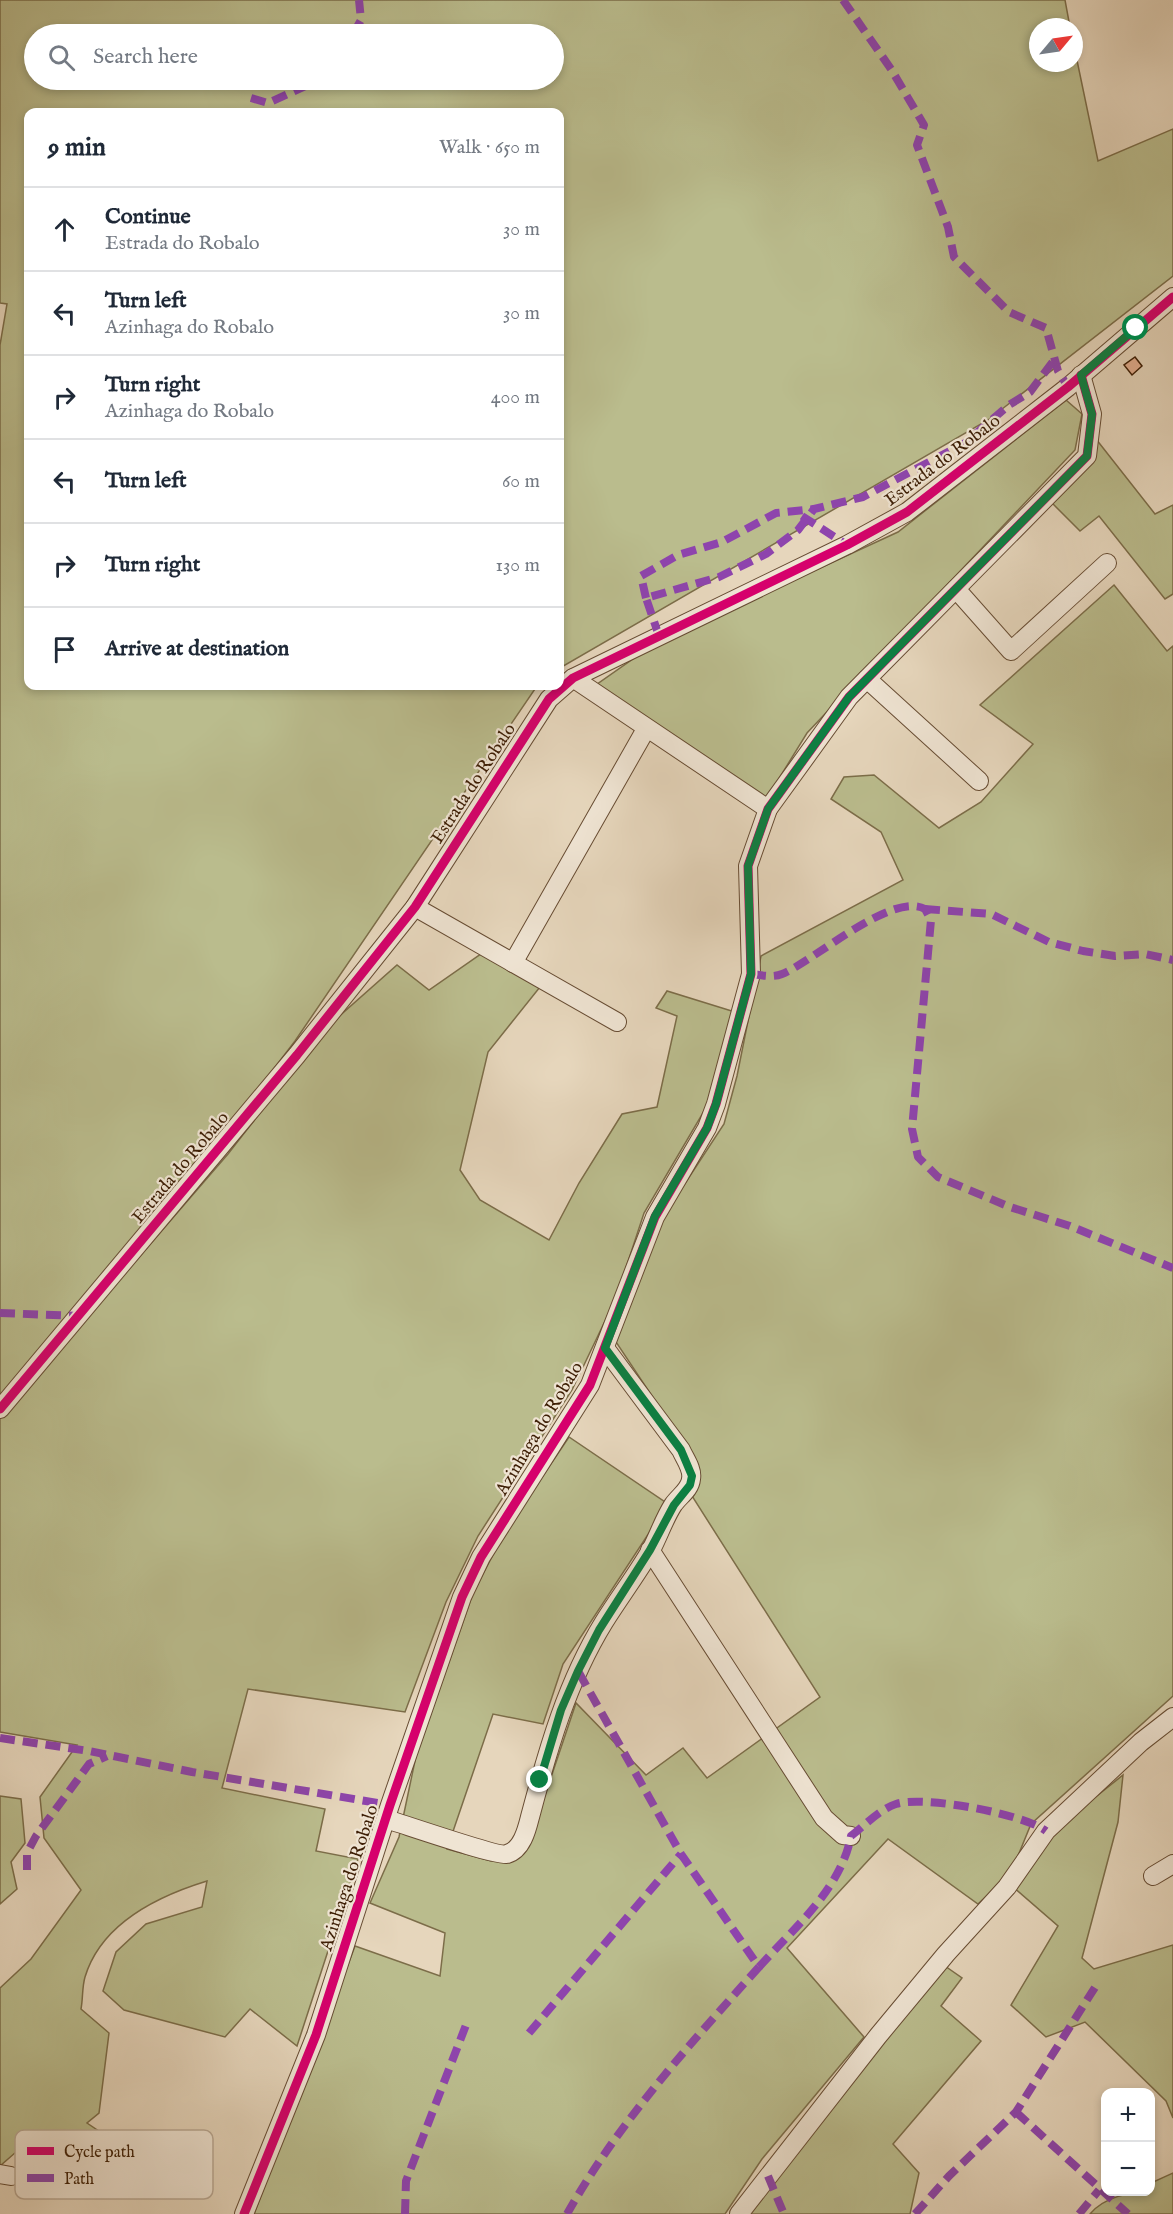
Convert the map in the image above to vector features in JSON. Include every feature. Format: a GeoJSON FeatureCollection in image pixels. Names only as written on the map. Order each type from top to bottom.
{"type":"FeatureCollection","features":[{"type":"Feature","properties":{"kind":"street","name":"Estrada do Robalo"},"geometry":{"type":"LineString","coordinates":[[564,686],[573,678],[848,545],[907,512],[1081,375],[1173,297]]}},
{"type":"Feature","properties":{"kind":"street","name":"Azinhaga do Robalo"},"geometry":{"type":"LineString","coordinates":[[244,2214],[316,2035],[386,1819],[462,1597],[481,1557],[590,1385],[655,1216],[707,1128],[716,1104],[751,974],[748,866],[768,809],[849,697],[1087,456],[1092,414],[1081,375]]}},
{"type":"Feature","properties":{"kind":"street"},"geometry":{"type":"LineString","coordinates":[[956,589],[1011,651],[1107,563]]}},
{"type":"Feature","properties":{"kind":"street"},"geometry":{"type":"LineString","coordinates":[[573,678],[768,809]]}},
{"type":"Feature","properties":{"kind":"street"},"geometry":{"type":"LineString","coordinates":[[867,679],[979,781]]}},
{"type":"Feature","properties":{"kind":"street","name":"Estrada do Robalo"},"geometry":{"type":"LineString","coordinates":[[0,1409],[297,1055],[415,906],[549,699],[559,690]]}},
{"type":"Feature","properties":{"kind":"street"},"geometry":{"type":"LineString","coordinates":[[513,963],[646,729]]}},
{"type":"Feature","properties":{"kind":"street"},"geometry":{"type":"LineString","coordinates":[[415,906],[617,1022]]}},
{"type":"Feature","properties":{"kind":"street"},"geometry":{"type":"LineString","coordinates":[[386,1819],[456,1839],[492,1854],[507,1854],[518,1848],[527,1828],[561,1710],[578,1671],[599,1630],[650,1550],[674,1505],[690,1485],[692,1476],[681,1450],[605,1348]]}},
{"type":"Feature","properties":{"kind":"street"},"geometry":{"type":"LineString","coordinates":[[650,1550],[824,1818],[843,1835],[851,1836]]}},
{"type":"Feature","properties":{"kind":"street"},"geometry":{"type":"LineString","coordinates":[[740,2214],[878,2036],[946,1954],[1007,1887],[1046,1831],[1141,1742],[1173,1717]]}},
{"type":"Feature","properties":{"kind":"street"},"geometry":{"type":"LineString","coordinates":[[1153,1876],[1173,1864]]}},
{"type":"Feature","properties":{"kind":"green space"},"geometry":{"type":"Polygon","coordinates":[[[0,0],[1065,0],[1068,18],[1029,18],[1029,72],[1079,72],[1098,161],[1173,129],[1173,276],[988,420],[564,666],[564,108],[24,108],[24,690],[534,690],[295,1041],[63,1345],[228,1154],[327,1027],[397,965],[429,990],[481,954],[540,987],[488,1052],[460,1170],[480,1200],[549,1240],[579,1183],[622,1114],[657,1107],[677,1016],[656,1008],[667,991],[735,1012],[710,1101],[644,1213],[616,1298],[572,1390],[478,1536],[446,1602],[405,1712],[248,1689],[222,1788],[325,1809],[316,1851],[358,1859],[297,2046],[250,2009],[225,2037],[124,2010],[103,1991],[116,1952],[146,1924],[202,1907],[207,1881],[188,1887],[151,1904],[118,1927],[93,1958],[85,1977],[81,2009],[109,2033],[99,2113],[87,2123],[97,2130],[15,2130],[15,2153],[0,2166],[0,1988],[31,1959],[81,1890],[44,1838],[40,1797],[77,1745],[0,1732],[0,345],[7,304],[0,303],[0,0]]]}},
{"type":"Feature","properties":{"kind":"green space"},"geometry":{"type":"Polygon","coordinates":[[[1066,400],[1082,414],[1075,450],[807,733],[767,798],[593,687],[653,645],[898,532],[1066,400]]]}},
{"type":"Feature","properties":{"kind":"green space"},"geometry":{"type":"Polygon","coordinates":[[[1096,439],[1155,514],[1173,505],[1173,594],[1165,599],[1099,516],[1080,531],[1052,503],[1096,439]]]}},
{"type":"Feature","properties":{"kind":"green space"},"geometry":{"type":"Polygon","coordinates":[[[1114,585],[1167,651],[1173,646],[1173,1696],[1031,1824],[1011,1873],[978,1904],[888,1839],[787,1948],[864,2037],[762,2159],[725,2214],[254,2214],[355,1946],[440,1976],[445,1933],[370,1903],[399,1837],[416,1756],[473,1593],[505,1532],[569,1437],[668,1504],[563,1664],[543,1724],[493,1714],[447,1849],[491,1861],[516,1854],[538,1816],[576,1703],[646,1775],[683,1748],[707,1778],[820,1697],[692,1496],[666,1417],[616,1342],[665,1214],[724,1124],[737,1076],[761,956],[903,880],[881,832],[831,799],[844,777],[874,775],[939,828],[981,802],[1033,744],[980,705],[1114,585]]]}},
{"type":"Feature","properties":{"kind":"green space"},"geometry":{"type":"Polygon","coordinates":[[[1123,1775],[1118,1822],[1082,1958],[1094,1969],[1173,1945],[1173,2118],[1166,2101],[1155,2088],[1085,2022],[1046,2037],[1011,2005],[1058,1926],[1013,1887],[1063,1823],[1123,1775]]]}},
{"type":"Feature","properties":{"kind":"green space"},"geometry":{"type":"Polygon","coordinates":[[[0,1796],[21,1799],[25,1843],[11,1862],[17,1889],[0,1904],[0,1796]]]}},
{"type":"Feature","properties":{"kind":"green space"},"geometry":{"type":"Polygon","coordinates":[[[945,1966],[962,1978],[941,2006],[981,2041],[893,2144],[919,2173],[910,2214],[747,2214],[945,1966]]]}},
{"type":"Feature","properties":{"kind":"green space"},"geometry":{"type":"Polygon","coordinates":[[[1173,2173],[1173,2214],[1090,2214],[1102,2203],[1117,2197],[1155,2196],[1155,2181],[1173,2173]]]}},
{"type":"Feature","properties":{"kind":"building"},"geometry":{"type":"Polygon","coordinates":[[[1135,357],[1142,366],[1132,375],[1124,365],[1135,357]]]}},
{"type":"Feature","properties":{"kind":"marked path"},"geometry":{"type":"LineString","coordinates":[[359,0],[361,20],[359,24]]}},
{"type":"Feature","properties":{"kind":"marked path"},"geometry":{"type":"LineString","coordinates":[[843,0],[891,69],[924,125],[917,145],[948,227],[954,257],[1009,312],[1046,328],[1058,371],[1068,387]]}},
{"type":"Feature","properties":{"kind":"marked path"},"geometry":{"type":"LineString","coordinates":[[251,98],[268,103],[297,90]]}},
{"type":"Feature","properties":{"kind":"marked path"},"geometry":{"type":"LineString","coordinates":[[659,636],[646,598],[719,577],[766,554],[798,530],[814,509],[863,497],[965,443],[1009,405],[1030,392],[1054,360]]}},
{"type":"Feature","properties":{"kind":"marked path"},"geometry":{"type":"LineString","coordinates":[[646,598],[641,576],[678,555],[722,542],[776,513],[814,509]]}},
{"type":"Feature","properties":{"kind":"marked path"},"geometry":{"type":"LineString","coordinates":[[802,516],[847,545]]}},
{"type":"Feature","properties":{"kind":"marked path"},"geometry":{"type":"LineString","coordinates":[[751,974],[770,976],[782,974],[874,918],[911,906],[925,909],[931,920],[912,1129],[918,1157],[938,1177],[1010,1207],[1070,1226],[1173,1268]]}},
{"type":"Feature","properties":{"kind":"marked path"},"geometry":{"type":"LineString","coordinates":[[925,909],[991,914],[1049,942],[1083,951],[1115,956],[1145,954],[1173,960]]}},
{"type":"Feature","properties":{"kind":"marked path"},"geometry":{"type":"LineString","coordinates":[[0,1313],[79,1316]]}},
{"type":"Feature","properties":{"kind":"marked path"},"geometry":{"type":"LineString","coordinates":[[567,2214],[609,2148],[656,2085],[759,1967],[681,1854],[578,1671]]}},
{"type":"Feature","properties":{"kind":"marked path"},"geometry":{"type":"LineString","coordinates":[[0,1738],[89,1751],[192,1772],[390,1805]]}},
{"type":"Feature","properties":{"kind":"marked path"},"geometry":{"type":"LineString","coordinates":[[27,1870],[27,1853],[36,1836],[89,1764],[107,1756]]}},
{"type":"Feature","properties":{"kind":"marked path"},"geometry":{"type":"LineString","coordinates":[[759,1967],[827,1890],[846,1855],[851,1836],[890,1806],[909,1802],[950,1804],[1017,1818],[1046,1831]]}},
{"type":"Feature","properties":{"kind":"marked path"},"geometry":{"type":"LineString","coordinates":[[529,2033],[681,1854]]}},
{"type":"Feature","properties":{"kind":"marked path"},"geometry":{"type":"LineString","coordinates":[[915,2214],[949,2176],[1016,2112],[1099,1981]]}},
{"type":"Feature","properties":{"kind":"marked path"},"geometry":{"type":"LineString","coordinates":[[405,2214],[406,2181],[466,2025]]}},
{"type":"Feature","properties":{"kind":"marked path"},"geometry":{"type":"LineString","coordinates":[[1016,2112],[1128,2214]]}},
{"type":"Feature","properties":{"kind":"marked path"},"geometry":{"type":"LineString","coordinates":[[768,2176],[784,2214]]}},
{"type":"Feature","properties":{"kind":"marked path"},"geometry":{"type":"LineString","coordinates":[[1079,2214],[1099,2190]]}},
{"type":"Feature","properties":{"kind":"cycle path"},"geometry":{"type":"LineString","coordinates":[[564,686],[573,678],[847,545],[907,512],[1068,387],[1173,297]]}},
{"type":"Feature","properties":{"kind":"cycle path"},"geometry":{"type":"LineString","coordinates":[[244,2214],[316,2035],[390,1805],[462,1597],[481,1557],[590,1385],[655,1217],[707,1128],[716,1104],[751,974],[748,866],[768,809],[849,697],[1087,456],[1092,414],[1081,375]]}},
{"type":"Feature","properties":{"kind":"cycle path"},"geometry":{"type":"LineString","coordinates":[[0,1409],[297,1055],[415,907],[549,699],[559,690]]}},
{"type":"Feature","properties":{"kind":"route"},"geometry":{"type":"LineString","coordinates":[[540,1780],[561,1710],[578,1671],[599,1630],[650,1550],[674,1505],[690,1485],[692,1476],[690,1467],[681,1450],[605,1348],[655,1216],[707,1128],[716,1104],[751,974],[748,866],[768,809],[849,697],[1087,456],[1092,414],[1081,375],[1136,328]]}}]}
